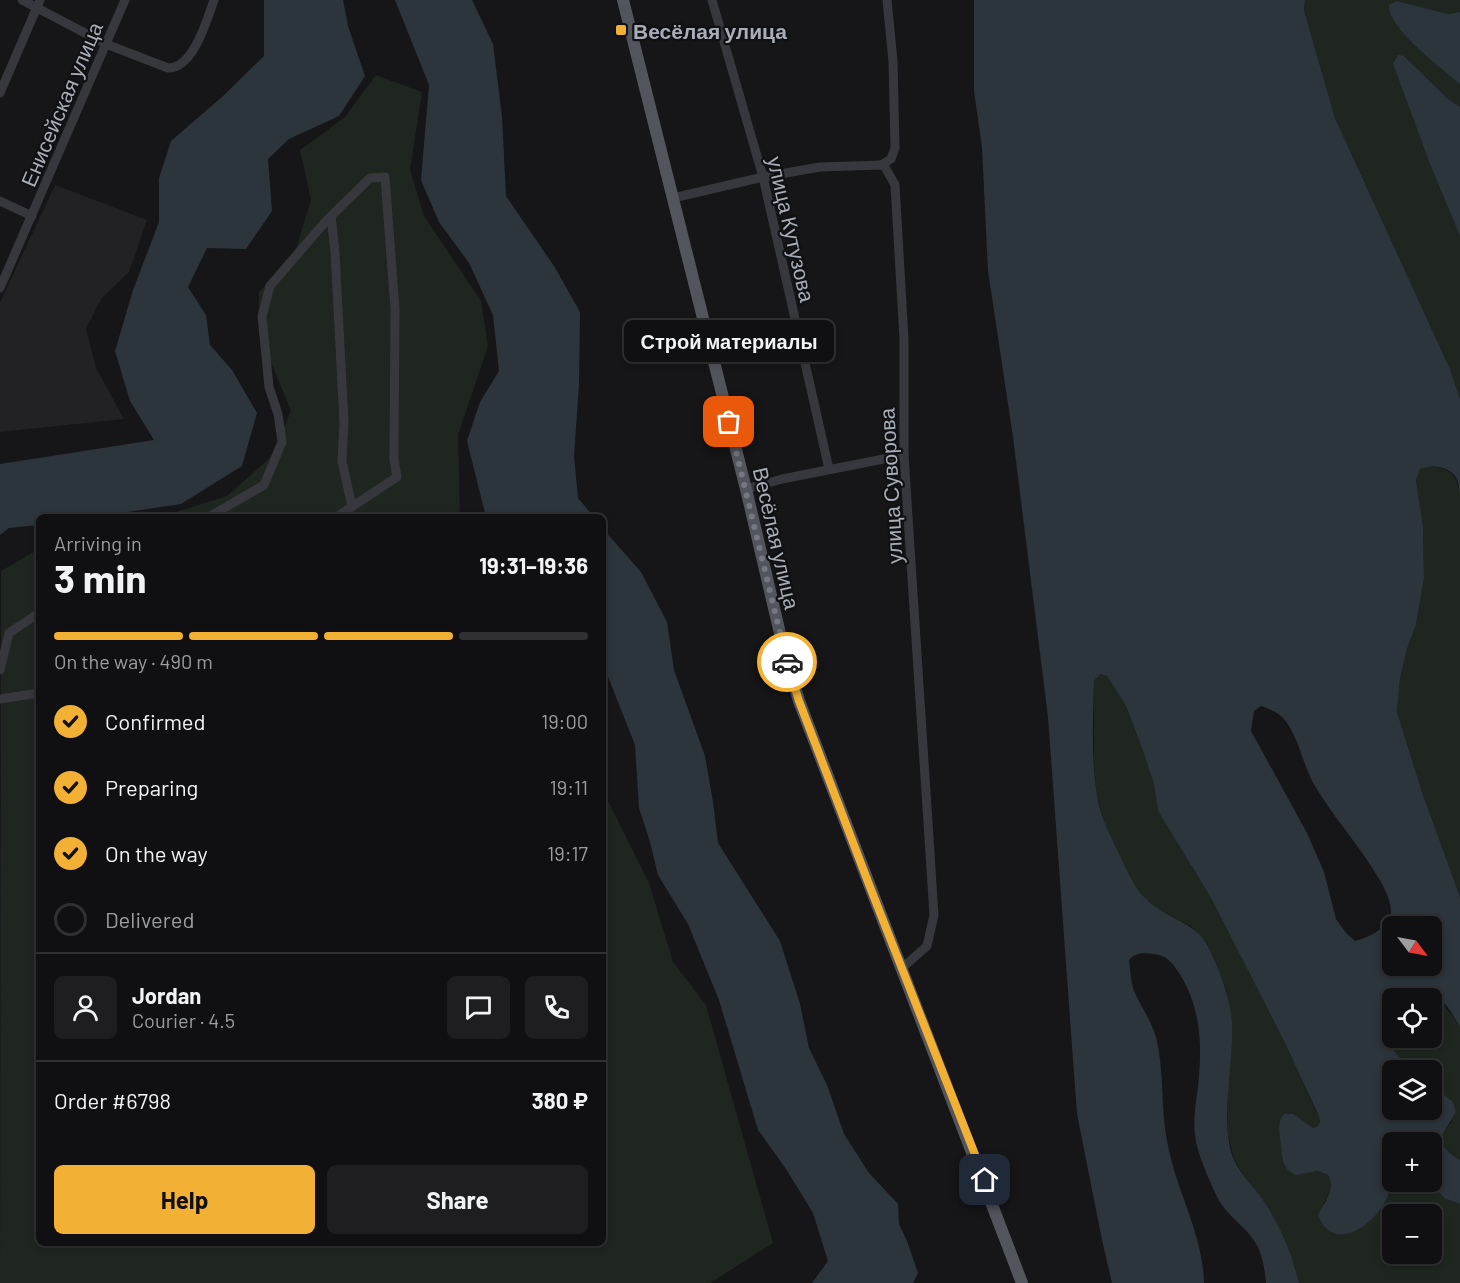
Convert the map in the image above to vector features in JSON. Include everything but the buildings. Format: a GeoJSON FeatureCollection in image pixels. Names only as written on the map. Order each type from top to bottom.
{"type":"FeatureCollection","features":[{"type":"Feature","properties":{"kind":"main road","name":"Весёлая улица"},"geometry":{"type":"LineString","coordinates":[[623,0],[746,489],[782,642],[799,701],[1022,1283]]}},
{"type":"Feature","properties":{"kind":"street"},"geometry":{"type":"LineString","coordinates":[[22,0],[38,4],[106,44],[168,68],[175,68],[185,62],[192,52],[214,0]]}},
{"type":"Feature","properties":{"kind":"street","name":"Енисейская улица"},"geometry":{"type":"LineString","coordinates":[[0,288],[125,0]]}},
{"type":"Feature","properties":{"kind":"street","name":"улица Кутузова"},"geometry":{"type":"LineString","coordinates":[[712,0],[763,177],[829,469]]}},
{"type":"Feature","properties":{"kind":"street"},"geometry":{"type":"LineString","coordinates":[[673,198],[763,177],[820,167],[881,165],[891,159],[895,148],[893,61],[887,0]]}},
{"type":"Feature","properties":{"kind":"street"},"geometry":{"type":"LineString","coordinates":[[0,93],[38,4]]}},
{"type":"Feature","properties":{"kind":"street","name":"улица Суворова"},"geometry":{"type":"LineString","coordinates":[[881,165],[885,167],[895,185],[904,339],[904,455],[934,915],[927,945],[901,969]]}},
{"type":"Feature","properties":{"kind":"street"},"geometry":{"type":"LineString","coordinates":[[214,514],[264,485],[282,442],[278,414],[268,387],[262,316],[270,286],[331,216],[370,177],[385,177],[395,309],[394,460],[397,477],[341,514]]}},
{"type":"Feature","properties":{"kind":"street"},"geometry":{"type":"LineString","coordinates":[[0,201],[32,216]]}},
{"type":"Feature","properties":{"kind":"street"},"geometry":{"type":"LineString","coordinates":[[331,216],[344,422],[342,461],[352,507]]}},
{"type":"Feature","properties":{"kind":"street"},"geometry":{"type":"LineString","coordinates":[[746,489],[829,469],[904,455]]}},
{"type":"Feature","properties":{"kind":"street"},"geometry":{"type":"LineString","coordinates":[[0,670],[9,633],[36,615]]}},
{"type":"Feature","properties":{"kind":"street"},"geometry":{"type":"LineString","coordinates":[[0,699],[36,693]]}},
{"type":"Feature","properties":{"kind":"shaded area"},"geometry":{"type":"Polygon","coordinates":[[[264,0],[343,0],[348,26],[365,76],[339,116],[289,139],[268,159],[272,211],[246,249],[207,248],[188,287],[206,315],[210,345],[232,370],[257,413],[242,466],[181,504],[114,514],[36,514],[36,525],[9,528],[0,535],[0,464],[154,440],[130,401],[115,351],[133,290],[159,222],[159,178],[171,141],[222,97],[264,56],[264,0]]]}},
{"type":"Feature","properties":{"kind":"shaded area"},"geometry":{"type":"Polygon","coordinates":[[[395,0],[472,0],[493,44],[502,117],[506,196],[554,266],[580,312],[579,385],[574,456],[578,498],[591,514],[485,514],[467,441],[480,402],[499,371],[493,315],[469,263],[439,222],[421,180],[429,85],[395,0]]]}},
{"type":"Feature","properties":{"kind":"shaded area"},"geometry":{"type":"Polygon","coordinates":[[[974,0],[1305,0],[1304,10],[1335,118],[1450,369],[1460,399],[1460,495],[1457,479],[1445,469],[1430,467],[1420,469],[1416,480],[1423,526],[1424,578],[1416,625],[1407,649],[1400,679],[1397,712],[1422,792],[1460,897],[1460,1027],[1442,1001],[1442,988],[1382,988],[1382,1048],[1391,1048],[1402,1060],[1382,1060],[1382,1120],[1442,1120],[1442,1093],[1453,1102],[1456,1112],[1442,1135],[1442,1132],[1382,1132],[1382,1192],[1389,1192],[1375,1216],[1352,1232],[1337,1234],[1329,1231],[1318,1215],[1330,1191],[1328,1175],[1317,1171],[1296,1175],[1288,1170],[1283,1162],[1279,1130],[1280,1120],[1284,1114],[1293,1114],[1313,1128],[1318,1126],[1320,1121],[1318,1114],[1283,1039],[1211,898],[1158,811],[1154,784],[1126,706],[1107,676],[1100,674],[1094,681],[1094,767],[1098,803],[1103,818],[1138,890],[1154,906],[1196,931],[1208,946],[1227,994],[1231,1014],[1232,1039],[1227,1112],[1230,1146],[1234,1160],[1243,1175],[1263,1200],[1275,1220],[1289,1250],[1299,1283],[1266,1283],[1259,1249],[1250,1235],[1222,1205],[1204,1168],[1195,1139],[1200,1044],[1197,1016],[1188,989],[1172,963],[1163,956],[1147,953],[1135,955],[1129,960],[1131,980],[1156,1037],[1161,1064],[1168,1146],[1195,1231],[1203,1265],[1204,1283],[1112,1283],[1077,1114],[1048,717],[1013,437],[988,271],[982,147],[974,91],[974,0]],[[1261,706],[1254,711],[1251,731],[1307,833],[1324,872],[1336,919],[1355,941],[1382,927],[1382,976],[1442,976],[1442,916],[1390,916],[1391,910],[1386,893],[1371,865],[1315,786],[1287,723],[1272,710],[1261,706]]]}},
{"type":"Feature","properties":{"kind":"shaded area"},"geometry":{"type":"Polygon","coordinates":[[[1305,0],[1460,0],[1460,12],[1448,14],[1397,1],[1407,36],[1460,84],[1460,107],[1449,100],[1404,56],[1393,64],[1430,164],[1460,236],[1460,399],[1450,369],[1335,118],[1304,10],[1305,0]]]}},
{"type":"Feature","properties":{"kind":"shaded area"},"geometry":{"type":"Polygon","coordinates":[[[1397,1],[1448,14],[1460,12],[1460,84],[1417,48],[1397,25],[1391,15],[1389,5],[1397,1]]]}},
{"type":"Feature","properties":{"kind":"shaded area"},"geometry":{"type":"Polygon","coordinates":[[[1398,55],[1404,56],[1449,100],[1460,107],[1460,236],[1430,164],[1393,64],[1398,55]]]}},
{"type":"Feature","properties":{"kind":"shaded area"},"geometry":{"type":"Polygon","coordinates":[[[376,75],[422,92],[410,170],[424,216],[481,301],[488,346],[458,435],[460,514],[170,514],[227,496],[272,456],[291,411],[259,333],[259,292],[294,255],[311,200],[300,150],[345,117],[376,75]]]}},
{"type":"Feature","properties":{"kind":"shaded area"},"geometry":{"type":"Polygon","coordinates":[[[55,185],[147,220],[129,272],[101,299],[86,329],[96,368],[124,419],[0,432],[0,303],[55,185]]]}},
{"type":"Feature","properties":{"kind":"shaded area"},"geometry":{"type":"Polygon","coordinates":[[[1428,466],[1442,468],[1451,473],[1457,482],[1460,495],[1460,897],[1422,792],[1397,712],[1400,679],[1407,649],[1416,625],[1424,578],[1423,526],[1416,480],[1420,469],[1428,466]]]}},
{"type":"Feature","properties":{"kind":"shaded area"},"geometry":{"type":"Polygon","coordinates":[[[606,532],[641,572],[667,622],[674,670],[705,756],[718,843],[780,941],[800,1004],[809,1048],[827,1085],[844,1134],[869,1173],[898,1204],[899,1224],[918,1273],[913,1283],[812,1283],[828,1261],[813,1213],[758,1130],[719,1000],[688,924],[658,875],[639,808],[635,745],[606,672],[606,532]]]}},
{"type":"Feature","properties":{"kind":"shaded area"},"geometry":{"type":"Polygon","coordinates":[[[36,551],[36,1246],[606,1246],[606,797],[649,883],[673,962],[706,1005],[773,1243],[710,1283],[0,1283],[1,571],[36,551]]]}},
{"type":"Feature","properties":{"kind":"shaded area"},"geometry":{"type":"Polygon","coordinates":[[[1100,674],[1107,676],[1126,706],[1154,784],[1158,811],[1211,898],[1283,1039],[1320,1120],[1318,1126],[1313,1128],[1280,1120],[1283,1161],[1328,1175],[1331,1183],[1330,1190],[1323,1204],[1387,1198],[1390,1192],[1439,1192],[1444,1198],[1460,1204],[1460,1283],[1299,1283],[1295,1266],[1234,1159],[1228,1134],[1228,1080],[1232,1024],[1227,991],[1207,943],[1191,926],[1146,900],[1129,877],[1105,825],[1097,796],[1094,765],[1094,681],[1100,674]]]}},
{"type":"Feature","properties":{"kind":"shaded area"},"geometry":{"type":"Polygon","coordinates":[[[1442,1002],[1460,1027],[1460,1160],[1448,1152],[1442,1144],[1442,1134],[1452,1122],[1442,1092],[1442,1060],[1403,1060],[1392,1048],[1442,1048],[1442,1002]]]}},
{"type":"Feature","properties":{"kind":"shaded area"},"geometry":{"type":"Polygon","coordinates":[[[1442,1143],[1448,1151],[1460,1160],[1460,1204],[1444,1198],[1439,1192],[1442,1192],[1442,1143]]]}},
{"type":"Feature","properties":{"kind":"way so far"},"geometry":{"type":"LineString","coordinates":[[729,422],[787,662]]}},
{"type":"Feature","properties":{"kind":"place","name":"Весёлая улица"},"geometry":{"type":"Point","coordinates":[621,30]}},
{"type":"Feature","properties":{"kind":"place","name":"Строй материалы"},"geometry":{"type":"Point","coordinates":[729,422]}},
{"type":"Feature","properties":{"kind":"route"},"geometry":{"type":"LineString","coordinates":[[787,662],[799,701],[901,969],[985,1180]]}}]}
